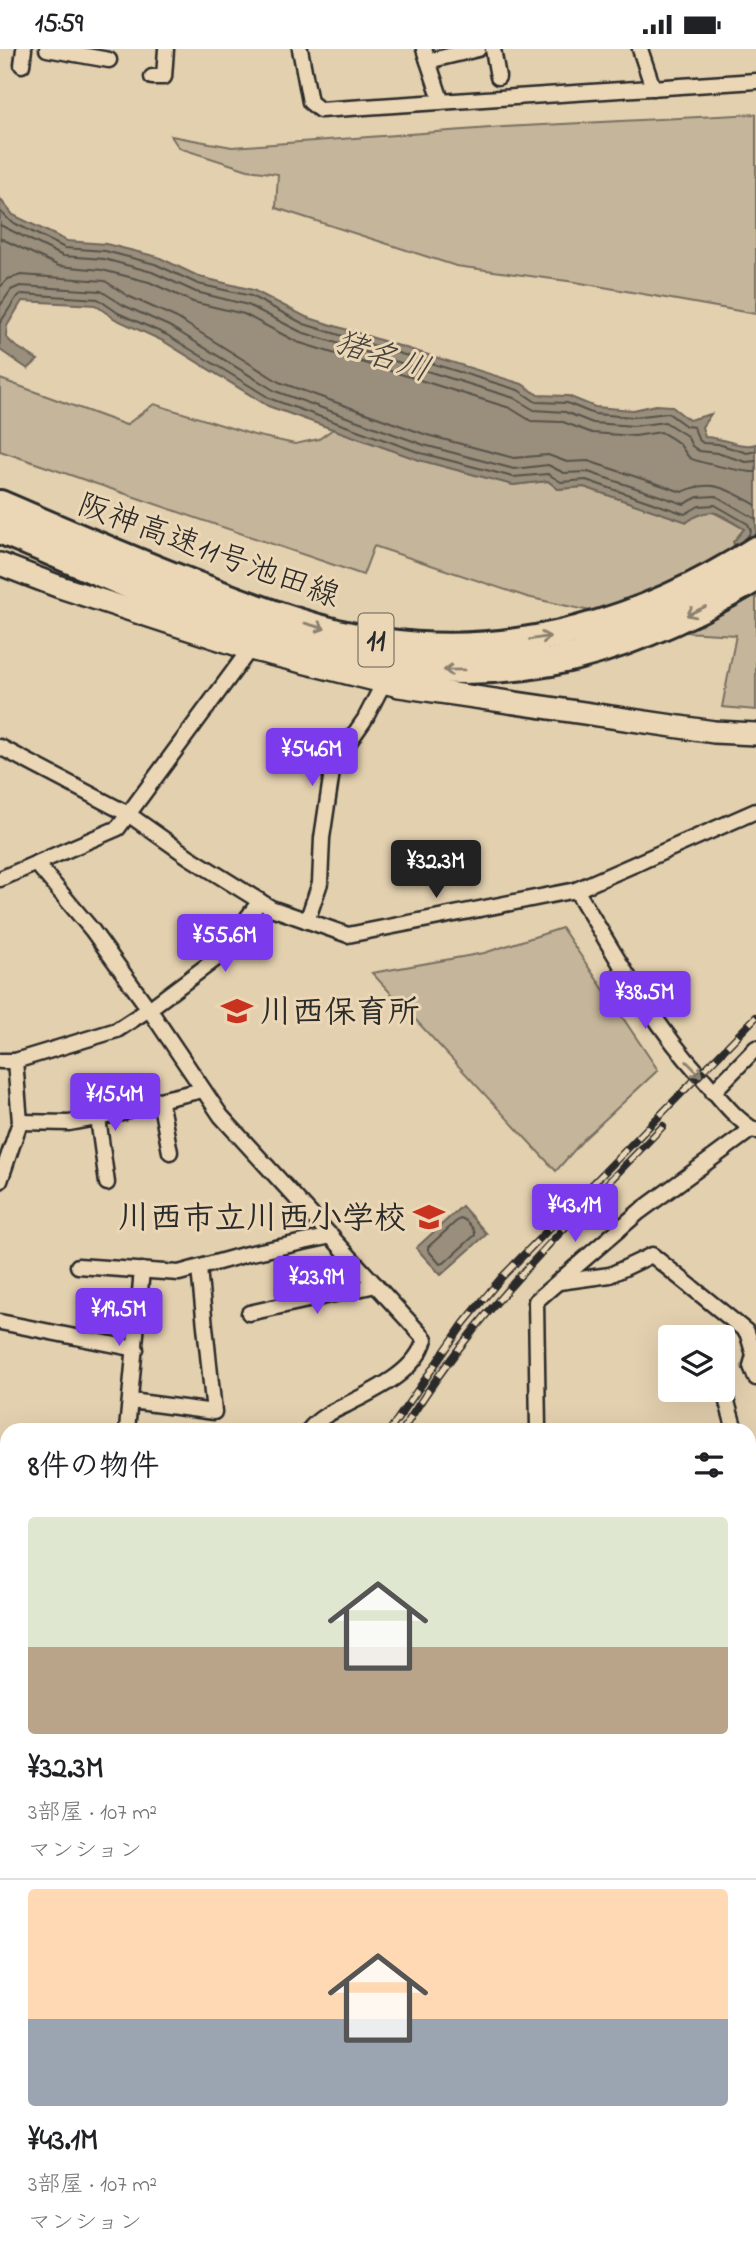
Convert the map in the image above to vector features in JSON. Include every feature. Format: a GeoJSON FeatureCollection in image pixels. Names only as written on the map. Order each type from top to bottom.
{"type":"FeatureCollection","features":[{"type":"Feature","properties":{"kind":"highway"},"geometry":{"type":"LineString","coordinates":[[0,489],[195,575],[274,614]]}},
{"type":"Feature","properties":{"kind":"highway","name":"阪神高速11号池田線"},"geometry":{"type":"LineString","coordinates":[[0,505],[176,578],[274,614],[333,632],[384,642],[437,646],[491,645],[547,638],[598,625],[652,605],[756,550]]}},
{"type":"Feature","properties":{"kind":"highway","name":"阪神高速11号池田線"},"geometry":{"type":"LineString","coordinates":[[0,530],[167,599],[268,637],[324,654],[383,665],[442,670],[501,669],[552,662],[609,647],[716,602],[756,578]]}},
{"type":"Feature","properties":{"kind":"highway"},"geometry":{"type":"LineString","coordinates":[[0,543],[167,599]]}},
{"type":"Feature","properties":{"kind":"street"},"geometry":{"type":"LineString","coordinates":[[22,65],[24,49]]}},
{"type":"Feature","properties":{"kind":"street"},"geometry":{"type":"LineString","coordinates":[[47,49],[102,55]]}},
{"type":"Feature","properties":{"kind":"street"},"geometry":{"type":"LineString","coordinates":[[152,77],[164,77],[166,49]]}},
{"type":"Feature","properties":{"kind":"street"},"geometry":{"type":"LineString","coordinates":[[300,49],[310,102],[320,110],[756,81]]}},
{"type":"Feature","properties":{"kind":"street"},"geometry":{"type":"LineString","coordinates":[[441,100],[426,55],[478,49]]}},
{"type":"Feature","properties":{"kind":"street"},"geometry":{"type":"LineString","coordinates":[[493,49],[498,77]]}},
{"type":"Feature","properties":{"kind":"street"},"geometry":{"type":"LineString","coordinates":[[640,49],[653,88]]}},
{"type":"Feature","properties":{"kind":"street"},"geometry":{"type":"LineString","coordinates":[[0,564],[60,587],[250,649],[384,682],[714,732],[756,734]]}},
{"type":"Feature","properties":{"kind":"street"},"geometry":{"type":"LineString","coordinates":[[0,879],[118,828],[250,649]]}},
{"type":"Feature","properties":{"kind":"street"},"geometry":{"type":"LineString","coordinates":[[307,921],[320,883],[322,838],[333,765],[365,719],[384,682]]}},
{"type":"Feature","properties":{"kind":"street"},"geometry":{"type":"LineString","coordinates":[[0,747],[128,814],[189,857],[271,908],[348,935],[576,890],[756,811]]}},
{"type":"Feature","properties":{"kind":"street"},"geometry":{"type":"LineString","coordinates":[[36,863],[92,930],[221,1116],[425,1339],[422,1352],[405,1368],[377,1389],[329,1414],[318,1423]]}},
{"type":"Feature","properties":{"kind":"street"},"geometry":{"type":"LineString","coordinates":[[538,1423],[536,1301],[639,1212],[754,1130],[713,1092],[700,1074],[685,1061],[628,976],[576,890]]}},
{"type":"Feature","properties":{"kind":"street"},"geometry":{"type":"LineString","coordinates":[[0,1181],[6,1145],[20,1122],[7,1061],[117,1030],[237,943],[248,917],[260,901]]}},
{"type":"Feature","properties":{"kind":"street"},"geometry":{"type":"LineString","coordinates":[[713,1092],[756,1048]]}},
{"type":"Feature","properties":{"kind":"street"},"geometry":{"type":"LineString","coordinates":[[20,1122],[69,1123],[123,1114],[137,1105],[203,1090]]}},
{"type":"Feature","properties":{"kind":"street"},"geometry":{"type":"LineString","coordinates":[[160,1100],[170,1151]]}},
{"type":"Feature","properties":{"kind":"street"},"geometry":{"type":"LineString","coordinates":[[98,1118],[107,1184]]}},
{"type":"Feature","properties":{"kind":"street"},"geometry":{"type":"LineString","coordinates":[[78,1266],[179,1273],[247,1254],[332,1236]]}},
{"type":"Feature","properties":{"kind":"street"},"geometry":{"type":"LineString","coordinates":[[558,1282],[610,1275],[652,1255],[747,1332],[754,1355],[751,1366],[756,1378]]}},
{"type":"Feature","properties":{"kind":"street"},"geometry":{"type":"LineString","coordinates":[[131,1401],[214,1412],[199,1269]]}},
{"type":"Feature","properties":{"kind":"street"},"geometry":{"type":"LineString","coordinates":[[128,1423],[142,1271]]}},
{"type":"Feature","properties":{"kind":"street"},"geometry":{"type":"LineString","coordinates":[[249,1313],[376,1285]]}},
{"type":"Feature","properties":{"kind":"street"},"geometry":{"type":"LineString","coordinates":[[0,1322],[136,1349]]}},
{"type":"Feature","properties":{"kind":"street"},"geometry":{"type":"LineString","coordinates":[[727,1402],[733,1423]]}},
{"type":"Feature","properties":{"kind":"shaded area"},"geometry":{"type":"Polygon","coordinates":[[[756,114],[756,314],[575,282],[456,266],[276,208],[278,174],[248,170],[179,148],[171,136],[232,147],[504,127],[756,114]]]}},
{"type":"Feature","properties":{"kind":"shaded area"},"geometry":{"type":"Polygon","coordinates":[[[0,379],[126,425],[154,404],[254,435],[295,444],[319,439],[333,429],[420,460],[513,485],[548,481],[558,489],[584,487],[687,522],[701,512],[713,512],[745,529],[756,552],[756,710],[722,707],[736,635],[684,632],[527,597],[374,546],[363,575],[0,451],[0,379]]]}},
{"type":"Feature","properties":{"kind":"shaded area"},"geometry":{"type":"Polygon","coordinates":[[[562,928],[658,1070],[584,1139],[556,1171],[372,973],[484,953],[562,928]]]}},
{"type":"Feature","properties":{"kind":"water","name":"猪名川"},"geometry":{"type":"Polygon","coordinates":[[[0,199],[13,215],[67,241],[106,244],[158,257],[200,277],[253,290],[306,317],[522,384],[538,395],[568,396],[595,407],[633,410],[656,405],[671,406],[689,420],[711,414],[702,427],[705,437],[745,445],[756,444],[756,552],[736,549],[733,542],[744,529],[716,513],[704,513],[687,522],[584,487],[558,489],[548,481],[513,485],[419,460],[268,406],[163,341],[115,319],[95,305],[22,301],[7,326],[6,337],[38,360],[28,369],[0,350],[0,199]]]}},
{"type":"Feature","properties":{"kind":"water"},"geometry":{"type":"Polygon","coordinates":[[[462,1206],[487,1234],[441,1275],[416,1248],[462,1206]]]}},
{"type":"Feature","properties":{"kind":"railway"},"geometry":{"type":"LineString","coordinates":[[395,1423],[464,1323],[502,1277],[756,1017]]}},
{"type":"Feature","properties":{"kind":"railway"},"geometry":{"type":"LineString","coordinates":[[408,1423],[460,1347],[491,1309],[558,1234],[663,1126]]}},
{"type":"Feature","properties":{"kind":"place","name":"川西保育所"},"geometry":{"type":"Point","coordinates":[237,1011]}},
{"type":"Feature","properties":{"kind":"place","name":"川西市立川西小学校"},"geometry":{"type":"Point","coordinates":[429,1217]}}]}
